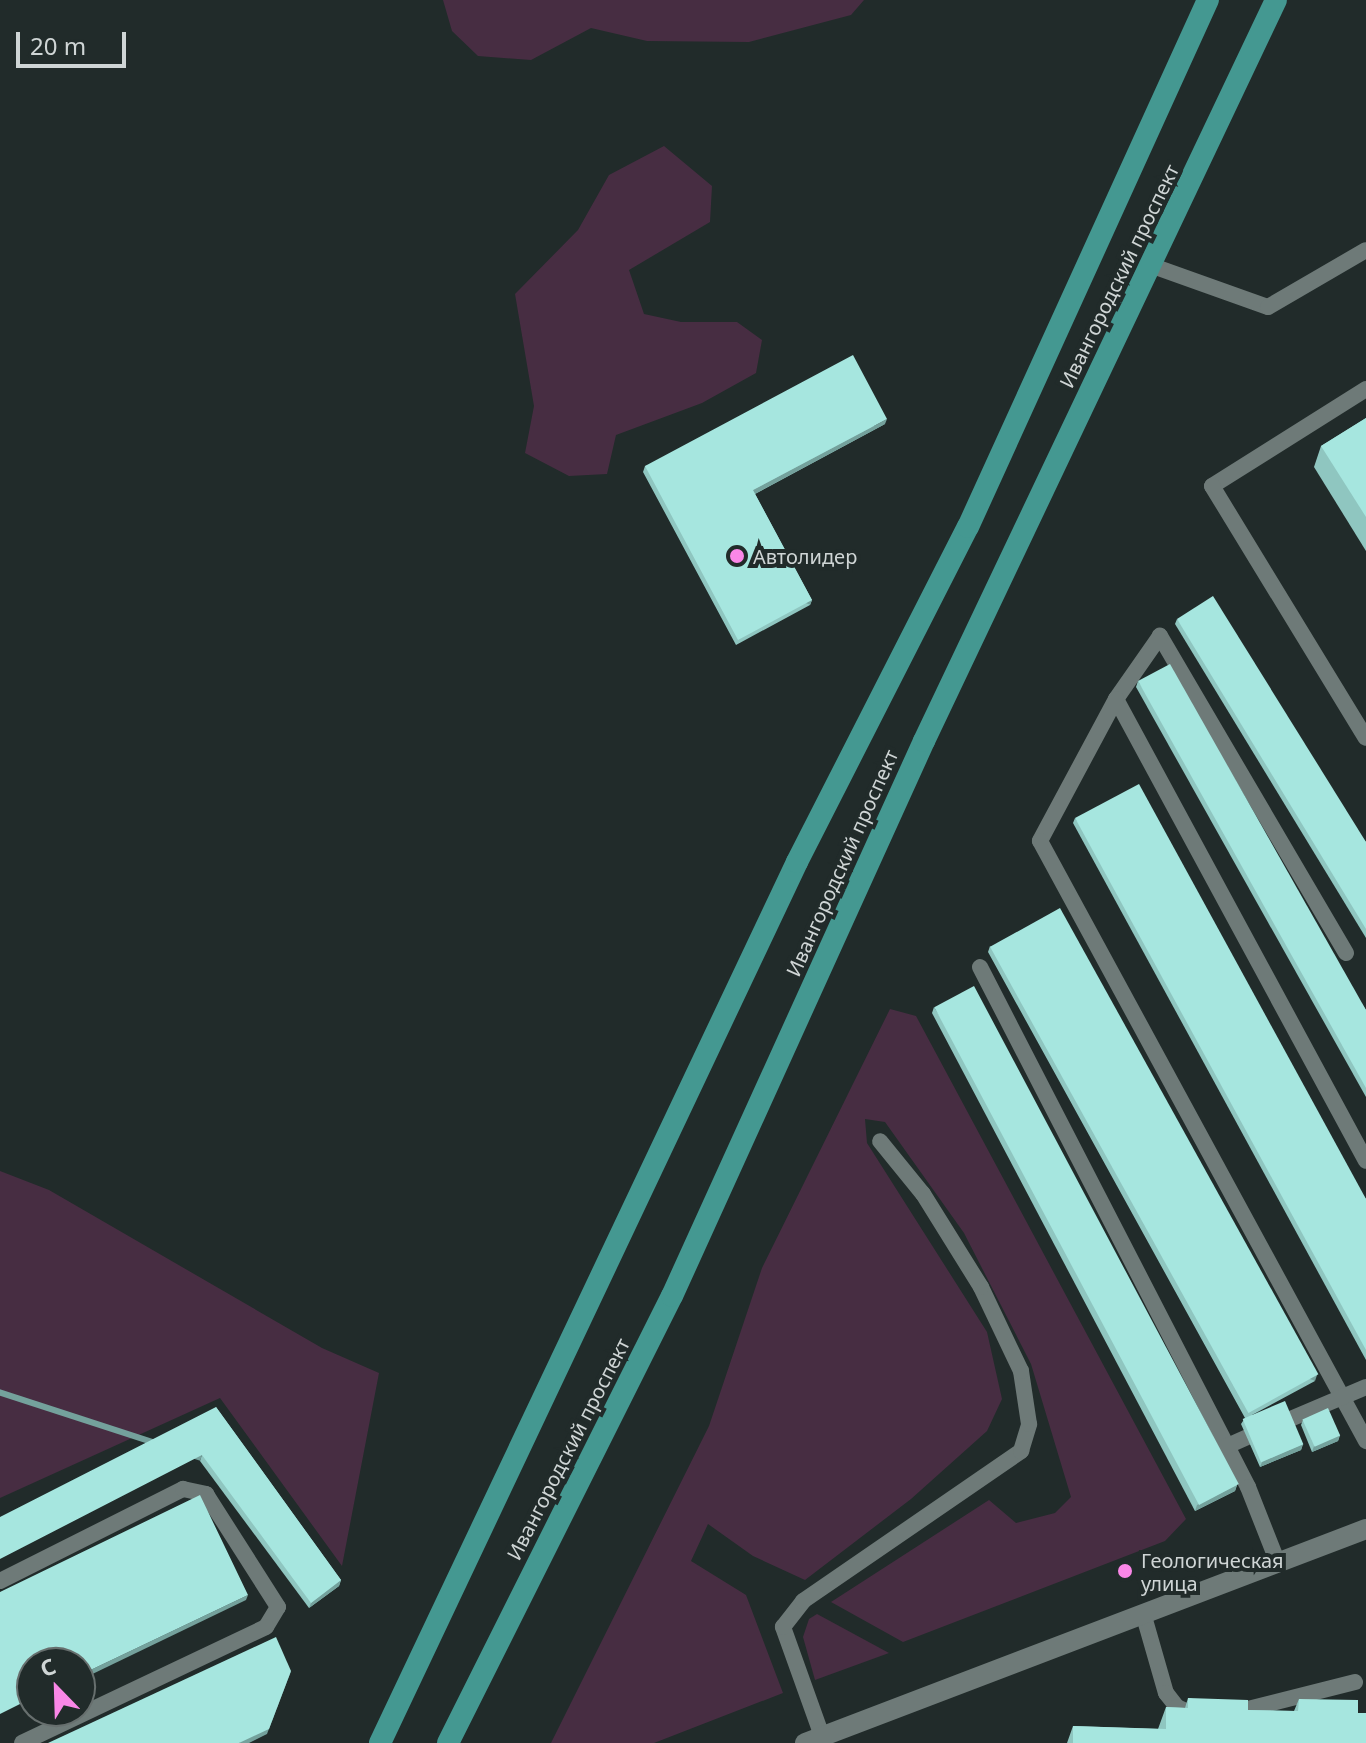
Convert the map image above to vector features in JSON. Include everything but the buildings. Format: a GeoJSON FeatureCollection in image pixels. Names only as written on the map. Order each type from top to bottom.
{"type":"FeatureCollection","features":[{"type":"Feature","properties":{"kind":"highway","name":"Ивангородский проспект"},"geometry":{"type":"LineString","coordinates":[[380,1743],[797,862],[968,527],[1208,0]]}},
{"type":"Feature","properties":{"kind":"highway","name":"Ивангородский проспект"},"geometry":{"type":"LineString","coordinates":[[448,1743],[672,1296],[924,741],[1276,0]]}},
{"type":"Feature","properties":{"kind":"highway"},"geometry":{"type":"LineString","coordinates":[[467,1704],[468,1743]]}},
{"type":"Feature","properties":{"kind":"street"},"geometry":{"type":"LineString","coordinates":[[829,1738],[1143,1613],[1366,1529]]}},
{"type":"Feature","properties":{"kind":"lane"},"geometry":{"type":"LineString","coordinates":[[1150,265],[1268,307],[1366,250]]}},
{"type":"Feature","properties":{"kind":"lane"},"geometry":{"type":"LineString","coordinates":[[1366,389],[1212,486],[1366,738]]}},
{"type":"Feature","properties":{"kind":"lane"},"geometry":{"type":"LineString","coordinates":[[1346,953],[1160,636],[1116,699],[1040,841],[1366,1441]]}},
{"type":"Feature","properties":{"kind":"lane"},"geometry":{"type":"LineString","coordinates":[[1116,699],[1366,1161]]}},
{"type":"Feature","properties":{"kind":"lane"},"geometry":{"type":"LineString","coordinates":[[980,967],[1225,1447],[1278,1563]]}},
{"type":"Feature","properties":{"kind":"lane"},"geometry":{"type":"LineString","coordinates":[[829,1738],[783,1627],[803,1601],[1021,1451],[1029,1424],[1021,1371],[981,1287],[923,1194],[880,1141]]}},
{"type":"Feature","properties":{"kind":"lane"},"geometry":{"type":"LineString","coordinates":[[1288,1420],[1366,1387]]}},
{"type":"Feature","properties":{"kind":"lane"},"geometry":{"type":"LineString","coordinates":[[1225,1447],[1247,1437]]}},
{"type":"Feature","properties":{"kind":"lane"},"geometry":{"type":"LineString","coordinates":[[0,1581],[183,1489],[206,1494],[278,1607],[266,1627],[22,1743]]}},
{"type":"Feature","properties":{"kind":"lane"},"geometry":{"type":"LineString","coordinates":[[1143,1613],[1166,1693],[1177,1707],[1198,1717],[1355,1682]]}},
{"type":"Feature","properties":{"kind":"shaded area"},"geometry":{"type":"Polygon","coordinates":[[[443,0],[864,0],[851,15],[749,42],[647,41],[591,28],[531,60],[478,56],[452,31],[443,0]]]}},
{"type":"Feature","properties":{"kind":"shaded area"},"geometry":{"type":"Polygon","coordinates":[[[664,146],[712,186],[710,222],[629,270],[644,314],[681,322],[737,322],[762,340],[756,373],[702,403],[616,435],[607,474],[569,476],[525,453],[534,406],[515,294],[578,230],[609,175],[664,146]]]}},
{"type":"Feature","properties":{"kind":"shaded area"},"geometry":{"type":"Polygon","coordinates":[[[890,1009],[916,1016],[1186,1519],[1165,1541],[903,1642],[831,1602],[989,1500],[1016,1523],[1055,1513],[1071,1497],[1031,1364],[964,1233],[885,1122],[865,1119],[867,1143],[987,1332],[1002,1399],[987,1431],[911,1499],[805,1580],[753,1556],[708,1524],[691,1561],[746,1595],[783,1693],[654,1743],[551,1743],[709,1426],[762,1268],[890,1009]]]}},
{"type":"Feature","properties":{"kind":"shaded area"},"geometry":{"type":"Polygon","coordinates":[[[0,1171],[49,1190],[322,1348],[379,1373],[342,1566],[220,1398],[0,1498],[0,1171]]]}},
{"type":"Feature","properties":{"kind":"shaded area"},"geometry":{"type":"Polygon","coordinates":[[[817,1614],[889,1653],[815,1680],[803,1637],[809,1619],[817,1614]]]}},
{"type":"Feature","properties":{"kind":"place","name":"Автолидер"},"geometry":{"type":"Point","coordinates":[737,556]}},
{"type":"Feature","properties":{"kind":"place","name":"Геологическая улица"},"geometry":{"type":"Point","coordinates":[1125,1571]}}]}
